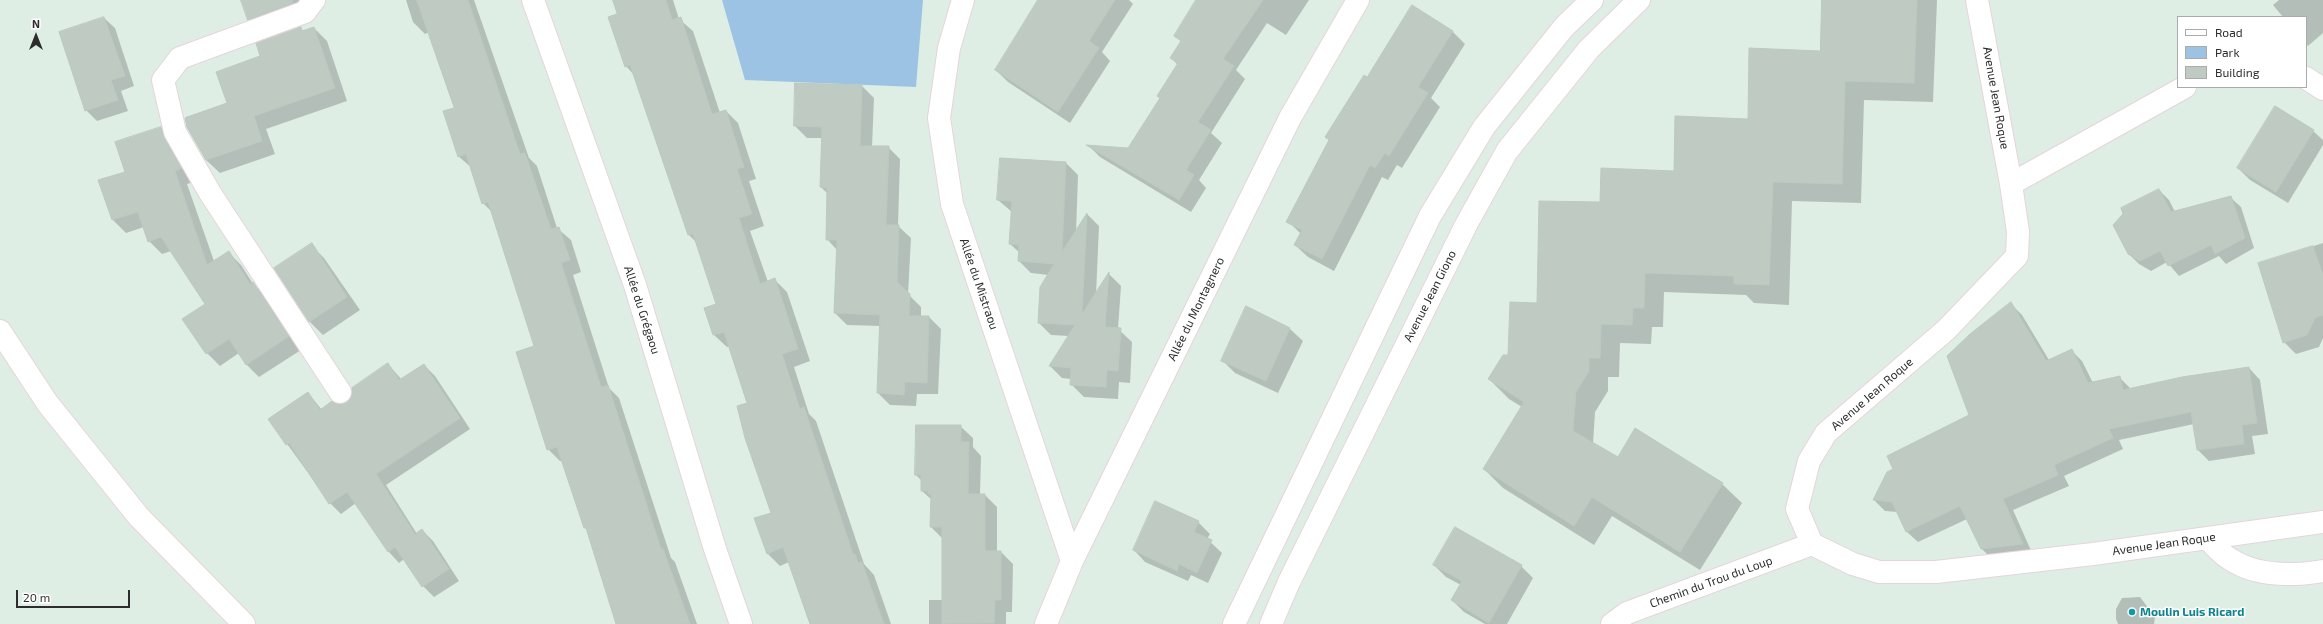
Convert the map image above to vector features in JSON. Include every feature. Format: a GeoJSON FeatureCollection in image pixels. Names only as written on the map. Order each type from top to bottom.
{"type":"FeatureCollection","features":[{"type":"Feature","properties":{"kind":"street"},"geometry":{"type":"LineString","coordinates":[[314,0],[305,12],[180,58],[164,80],[179,139],[210,193],[340,392]]}},
{"type":"Feature","properties":{"kind":"street","name":"Allée du Grégaou"},"geometry":{"type":"LineString","coordinates":[[533,0],[635,285],[715,548],[741,624]]}},
{"type":"Feature","properties":{"kind":"street","name":"Allée du Mistraou"},"geometry":{"type":"LineString","coordinates":[[963,0],[949,48],[939,118],[952,204],[1072,561]]}},
{"type":"Feature","properties":{"kind":"street","name":"Allée du Montagnero"},"geometry":{"type":"LineString","coordinates":[[1046,624],[1072,561],[1290,118],[1358,0]]}},
{"type":"Feature","properties":{"kind":"street"},"geometry":{"type":"LineString","coordinates":[[1234,624],[1430,216],[1484,127],[1564,27],[1592,0]]}},
{"type":"Feature","properties":{"kind":"street","name":"Avenue Jean Giono"},"geometry":{"type":"LineString","coordinates":[[1271,624],[1292,575],[1467,223],[1508,151],[1589,49],[1639,0]]}},
{"type":"Feature","properties":{"kind":"street","name":"Avenue Jean Roque"},"geometry":{"type":"LineString","coordinates":[[1977,0],[2011,184],[2018,232],[2017,256],[1946,330],[1826,433],[1809,461],[1797,509],[1812,544],[1853,564],[1879,572],[1936,572],[2093,554],[2323,522]]}},
{"type":"Feature","properties":{"kind":"street"},"geometry":{"type":"LineString","coordinates":[[2307,79],[2323,88]]}},
{"type":"Feature","properties":{"kind":"street"},"geometry":{"type":"LineString","coordinates":[[2011,184],[2183,88]]}},
{"type":"Feature","properties":{"kind":"street"},"geometry":{"type":"LineString","coordinates":[[0,331],[48,404],[139,517],[244,624]]}},
{"type":"Feature","properties":{"kind":"street"},"geometry":{"type":"LineString","coordinates":[[2207,538],[2229,559],[2256,571],[2296,575],[2323,571]]}},
{"type":"Feature","properties":{"kind":"street","name":"Chemin du Trou du Loup"},"geometry":{"type":"LineString","coordinates":[[1612,624],[1627,613],[1812,544]]}},
{"type":"Feature","properties":{"kind":"green space"},"geometry":{"type":"Polygon","coordinates":[[[722,0],[923,0],[916,87],[745,80],[722,0]]]}},
{"type":"Feature","properties":{"kind":"building"},"geometry":{"type":"Polygon","coordinates":[[[241,0],[292,0],[293,3],[248,20],[241,0]]]}},
{"type":"Feature","properties":{"kind":"building"},"geometry":{"type":"Polygon","coordinates":[[[417,0],[468,0],[520,154],[525,153],[551,229],[559,227],[570,260],[561,263],[601,387],[608,385],[661,549],[663,549],[690,624],[616,624],[586,528],[584,528],[557,447],[547,450],[516,352],[534,346],[488,202],[482,204],[466,154],[458,157],[443,111],[454,108],[417,0]]]}},
{"type":"Feature","properties":{"kind":"building"},"geometry":{"type":"Polygon","coordinates":[[[613,0],[666,0],[672,20],[681,17],[712,114],[726,110],[744,167],[737,169],[752,214],[739,218],[760,284],[775,278],[798,349],[782,354],[800,409],[804,407],[853,554],[855,554],[858,563],[862,562],[884,624],[810,624],[783,547],[767,554],[754,518],[771,513],[745,438],[737,406],[747,403],[724,332],[713,335],[704,308],[716,304],[693,234],[688,235],[630,65],[625,67],[608,17],[617,14],[613,0]]]}},
{"type":"Feature","properties":{"kind":"building"},"geometry":{"type":"Polygon","coordinates":[[[1038,0],[1115,0],[1089,41],[1099,48],[1058,112],[995,70],[1038,0]]]}},
{"type":"Feature","properties":{"kind":"building"},"geometry":{"type":"Polygon","coordinates":[[[1196,0],[1263,0],[1223,59],[1234,66],[1198,122],[1211,130],[1186,170],[1194,175],[1179,200],[1086,145],[1128,148],[1160,98],[1157,96],[1178,63],[1170,58],[1181,41],[1174,36],[1196,0]]]}},
{"type":"Feature","properties":{"kind":"building"},"geometry":{"type":"Polygon","coordinates":[[[1822,0],[1917,0],[1914,83],[1845,81],[1842,184],[1773,182],[1769,285],[1734,284],[1734,276],[1645,273],[1644,308],[1633,308],[1632,325],[1601,324],[1600,358],[1589,358],[1589,371],[1576,392],[1573,431],[1618,457],[1635,428],[1723,483],[1680,552],[1592,497],[1574,526],[1483,469],[1524,402],[1488,379],[1503,355],[1508,355],[1510,302],[1537,303],[1539,201],[1600,202],[1601,168],[1674,171],[1675,116],[1748,119],[1749,48],[1820,51],[1822,0]]]}},
{"type":"Feature","properties":{"kind":"building"},"geometry":{"type":"Polygon","coordinates":[[[1412,5],[1453,31],[1418,87],[1428,93],[1389,156],[1385,153],[1375,168],[1370,165],[1322,259],[1294,245],[1302,230],[1286,222],[1329,140],[1325,137],[1364,75],[1367,77],[1412,5]]]}},
{"type":"Feature","properties":{"kind":"building"},"geometry":{"type":"Polygon","coordinates":[[[104,17],[125,76],[111,80],[118,100],[85,111],[59,32],[104,17]]]}},
{"type":"Feature","properties":{"kind":"building"},"geometry":{"type":"Polygon","coordinates":[[[301,27],[302,31],[314,27],[335,88],[254,116],[262,141],[206,160],[187,127],[185,118],[227,103],[216,72],[260,56],[256,43],[301,27]]]}},
{"type":"Feature","properties":{"kind":"building"},"geometry":{"type":"Polygon","coordinates":[[[795,83],[862,85],[860,146],[889,146],[886,225],[899,225],[897,282],[910,294],[909,316],[929,316],[927,383],[905,382],[904,395],[877,393],[880,315],[834,313],[837,240],[826,240],[827,188],[820,187],[822,127],[794,126],[795,83]]]}},
{"type":"Feature","properties":{"kind":"building"},"geometry":{"type":"Polygon","coordinates":[[[2275,106],[2314,130],[2276,192],[2237,168],[2275,106]]]}},
{"type":"Feature","properties":{"kind":"building"},"geometry":{"type":"Polygon","coordinates":[[[161,127],[164,138],[182,168],[175,171],[207,265],[229,251],[250,284],[253,282],[289,336],[246,365],[229,339],[206,354],[182,319],[205,304],[161,237],[148,242],[138,212],[112,220],[98,180],[125,172],[115,142],[161,127]]]}},
{"type":"Feature","properties":{"kind":"building"},"geometry":{"type":"Polygon","coordinates":[[[1000,158],[1066,162],[1062,252],[1087,213],[1082,314],[1109,272],[1105,327],[1121,328],[1118,371],[1107,370],[1106,387],[1070,385],[1071,368],[1049,366],[1075,325],[1038,323],[1040,287],[1054,264],[1018,261],[1019,245],[1009,244],[1012,201],[997,200],[1000,158]]]}},
{"type":"Feature","properties":{"kind":"building"},"geometry":{"type":"Polygon","coordinates":[[[2159,189],[2171,212],[2231,196],[2245,238],[2215,254],[2211,245],[2168,266],[2160,251],[2140,261],[2128,254],[2113,225],[2123,214],[2121,208],[2159,189]]]}},
{"type":"Feature","properties":{"kind":"building"},"geometry":{"type":"Polygon","coordinates":[[[312,243],[347,297],[309,322],[274,268],[312,243]]]}},
{"type":"Feature","properties":{"kind":"building"},"geometry":{"type":"Polygon","coordinates":[[[2313,246],[2323,275],[2323,315],[2315,318],[2307,335],[2283,343],[2258,263],[2313,246]]]}},
{"type":"Feature","properties":{"kind":"building"},"geometry":{"type":"Polygon","coordinates":[[[2011,302],[2046,361],[2072,349],[2088,383],[2120,376],[2123,390],[2182,377],[2249,367],[2257,423],[2242,425],[2244,444],[2197,450],[2191,412],[2109,429],[2113,438],[2054,465],[2058,475],[2003,499],[2023,544],[1981,549],[1960,506],[1906,532],[1892,502],[1873,500],[1887,472],[1893,469],[1887,456],[1969,415],[1947,356],[1970,334],[2011,302]]]}},
{"type":"Feature","properties":{"kind":"building"},"geometry":{"type":"Polygon","coordinates":[[[1246,306],[1290,328],[1266,381],[1221,361],[1246,306]]]}},
{"type":"Feature","properties":{"kind":"building"},"geometry":{"type":"Polygon","coordinates":[[[388,363],[399,380],[424,364],[460,418],[376,474],[415,534],[422,529],[449,569],[422,587],[395,547],[388,552],[347,492],[329,504],[289,443],[286,445],[268,419],[308,392],[320,410],[332,401],[340,404],[346,403],[351,397],[352,388],[388,363]]]}},
{"type":"Feature","properties":{"kind":"building"},"geometry":{"type":"Polygon","coordinates":[[[916,425],[961,425],[961,442],[969,442],[968,494],[985,494],[985,551],[1001,551],[1001,600],[995,600],[994,623],[942,624],[942,527],[930,527],[931,494],[928,494],[928,491],[921,491],[921,475],[915,475],[916,425]]]}},
{"type":"Feature","properties":{"kind":"building"},"geometry":{"type":"Polygon","coordinates":[[[1155,501],[1199,521],[1194,532],[1212,540],[1197,573],[1179,564],[1177,571],[1133,550],[1155,501]]]}},
{"type":"Feature","properties":{"kind":"building"},"geometry":{"type":"Polygon","coordinates":[[[1455,527],[1522,565],[1489,623],[1451,600],[1462,581],[1433,565],[1455,527]]]}},
{"type":"Feature","properties":{"kind":"place","name":"Moulin Luis Ricard"},"geometry":{"type":"Point","coordinates":[2132,612]}}]}
